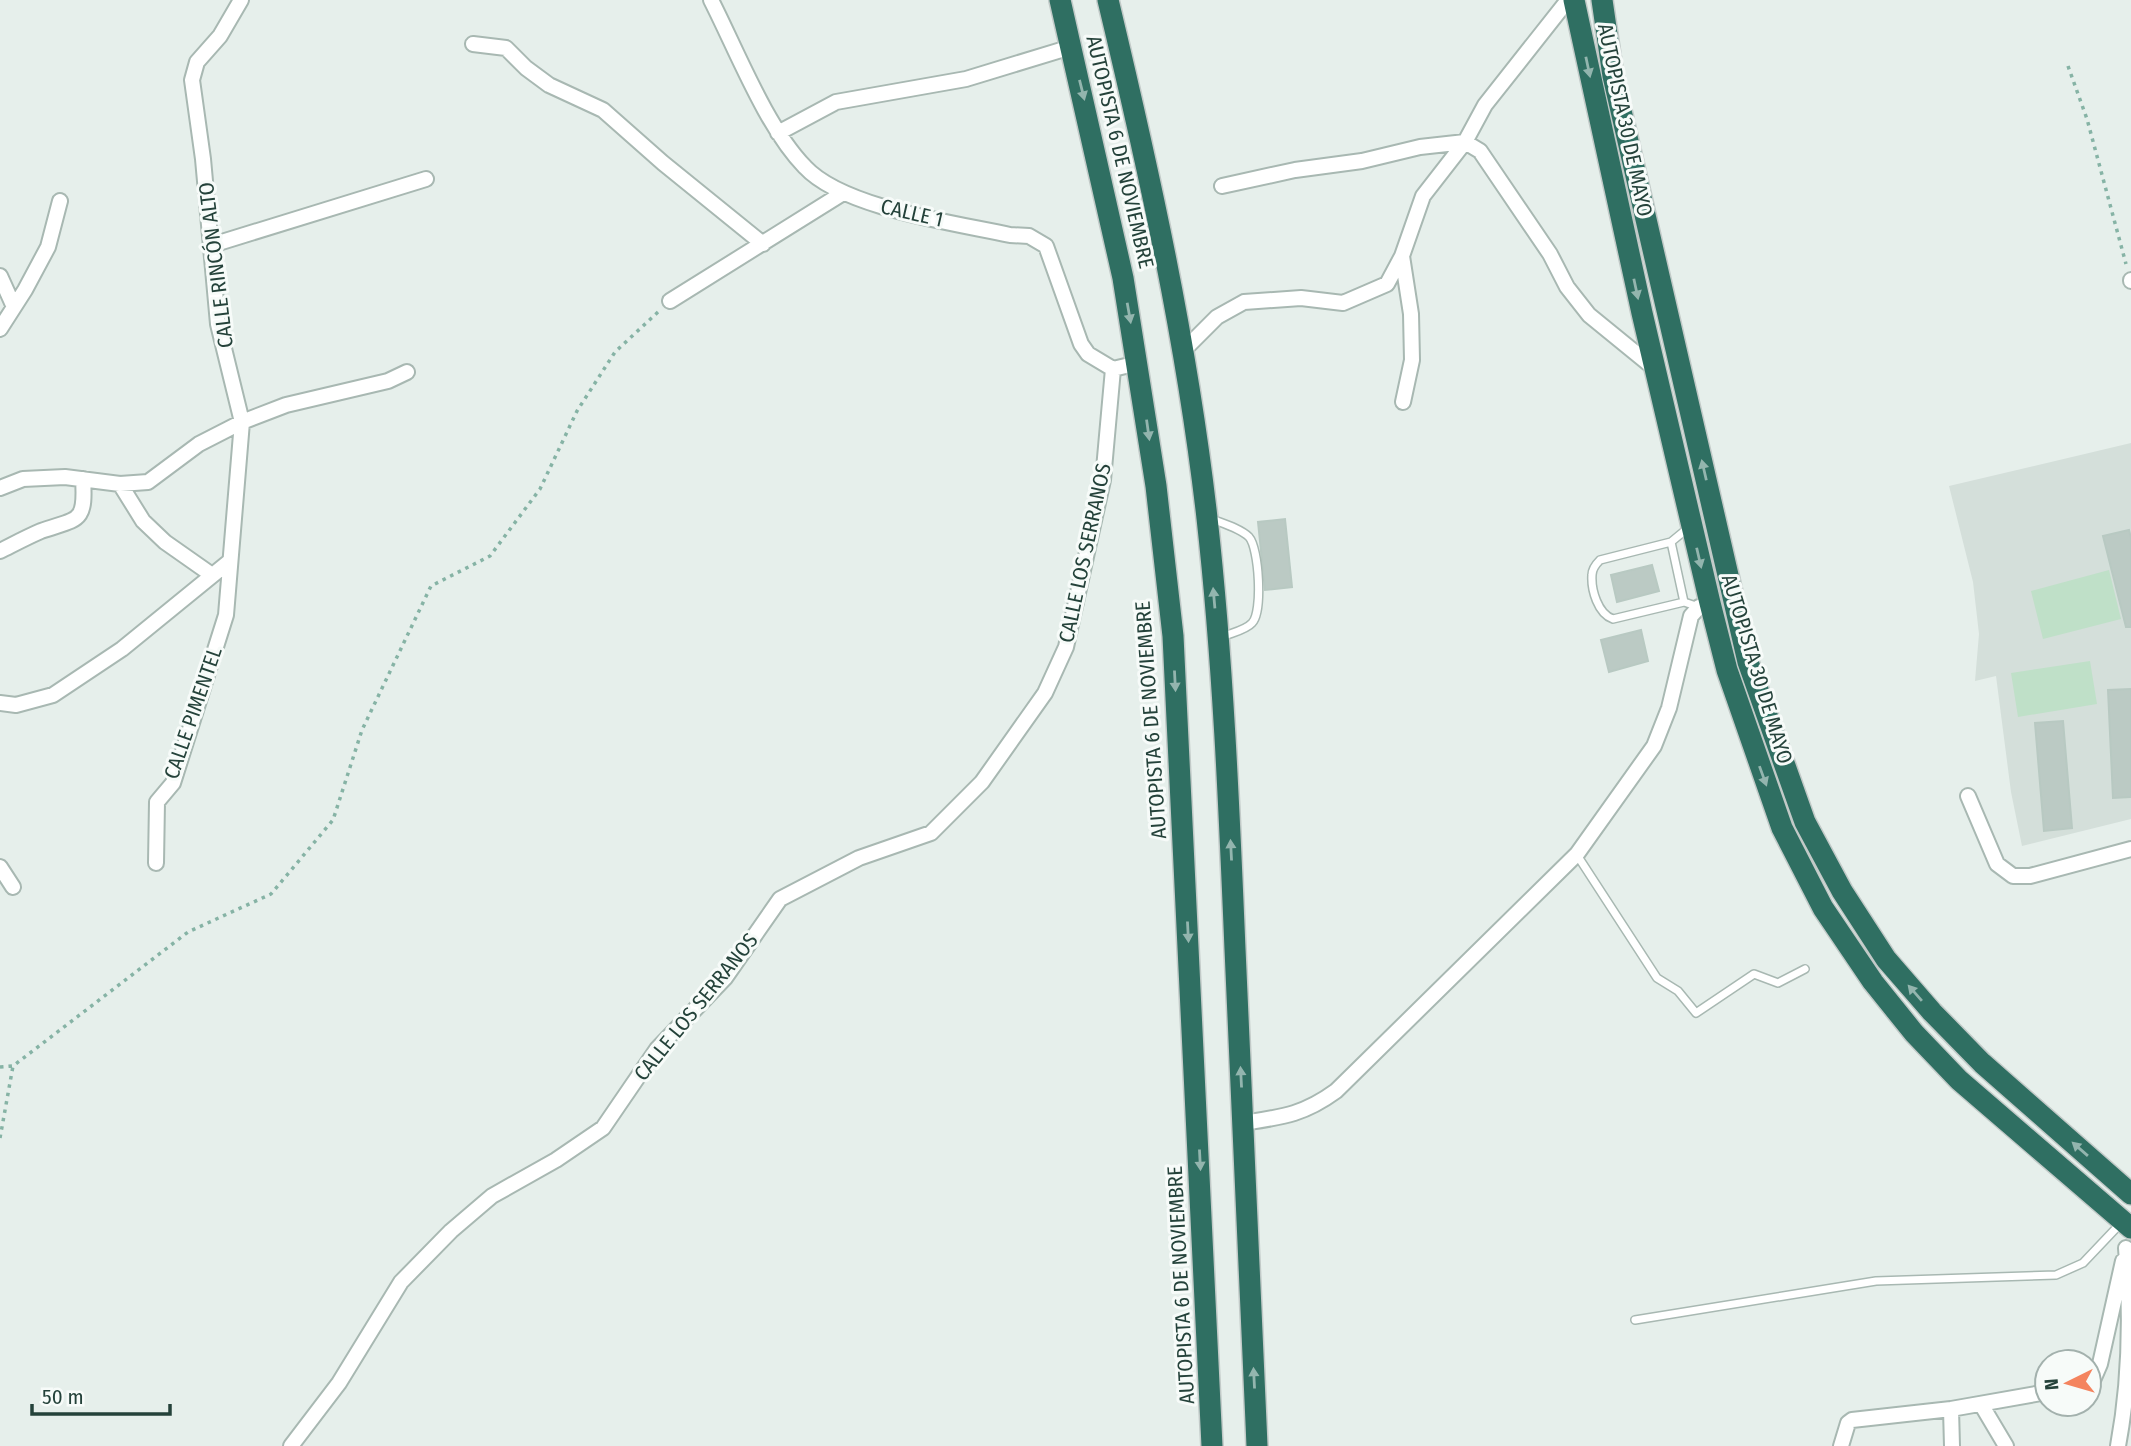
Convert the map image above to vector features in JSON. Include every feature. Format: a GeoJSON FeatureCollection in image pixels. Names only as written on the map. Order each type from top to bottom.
{"type":"FeatureCollection","features":[{"type":"Feature","properties":{"kind":"highway","name":"AUTOPISTA 6 DE NOVIEMBRE"},"geometry":{"type":"LineString","coordinates":[[1060,0],[1123,278],[1156,486],[1173,636],[1212,1446]]}},
{"type":"Feature","properties":{"kind":"highway","name":"AUTOPISTA 6 DE NOVIEMBRE"},"geometry":{"type":"LineString","coordinates":[[1108,0],[1161,229],[1184,351],[1207,516],[1227,772],[1257,1446]]}},
{"type":"Feature","properties":{"kind":"highway","name":"AUTOPISTA 30 DE MAYO"},"geometry":{"type":"LineString","coordinates":[[1574,0],[1691,526],[1698,604],[1727,670],[1778,816],[1823,908],[1873,982],[1923,1043],[1959,1080],[2128,1231]]}},
{"type":"Feature","properties":{"kind":"highway","name":"AUTOPISTA 30 DE MAYO"},"geometry":{"type":"LineString","coordinates":[[1602,0],[1613,76],[1748,662],[1805,822],[1842,891],[1886,959],[1932,1012],[1982,1063],[2131,1194]]}},
{"type":"Feature","properties":{"kind":"street","name":"CALLE RINCÓN ALTO"},"geometry":{"type":"LineString","coordinates":[[230,561],[242,422],[218,324],[203,159],[192,80],[197,62],[220,36],[241,0]]}},
{"type":"Feature","properties":{"kind":"street","name":"CALLE 1"},"geometry":{"type":"LineString","coordinates":[[711,0],[778,133],[806,169],[843,193],[888,208],[1010,235],[1029,236],[1046,246],[1081,344],[1088,354],[1113,369]]}},
{"type":"Feature","properties":{"kind":"street"},"geometry":{"type":"LineString","coordinates":[[1184,351],[1217,317],[1244,302],[1301,298],[1343,303],[1387,284],[1402,256],[1423,196],[1465,142],[1485,105],[1568,0]]}},
{"type":"Feature","properties":{"kind":"street"},"geometry":{"type":"LineString","coordinates":[[473,44],[506,48],[526,68],[549,85],[603,110],[663,163],[763,244]]}},
{"type":"Feature","properties":{"kind":"street"},"geometry":{"type":"LineString","coordinates":[[778,133],[836,102],[966,79],[1071,47]]}},
{"type":"Feature","properties":{"kind":"street"},"geometry":{"type":"LineString","coordinates":[[1222,186],[1295,170],[1362,161],[1420,147],[1465,142],[1480,150],[1549,254],[1567,287],[1589,315],[1654,368]]}},
{"type":"Feature","properties":{"kind":"street"},"geometry":{"type":"LineString","coordinates":[[212,245],[426,179]]}},
{"type":"Feature","properties":{"kind":"street"},"geometry":{"type":"LineString","coordinates":[[670,301],[843,193]]}},
{"type":"Feature","properties":{"kind":"street"},"geometry":{"type":"LineString","coordinates":[[0,328],[15,307],[48,247],[61,201]]}},
{"type":"Feature","properties":{"kind":"street"},"geometry":{"type":"LineString","coordinates":[[1402,256],[1411,314],[1412,360],[1403,402]]}},
{"type":"Feature","properties":{"kind":"street"},"geometry":{"type":"LineString","coordinates":[[0,276],[15,307]]}},
{"type":"Feature","properties":{"kind":"street"},"geometry":{"type":"LineString","coordinates":[[1113,369],[1138,363]]}},
{"type":"Feature","properties":{"kind":"street","name":"CALLE LOS SERRANOS"},"geometry":{"type":"LineString","coordinates":[[291,1446],[339,1383],[401,1282],[492,1196],[556,1160],[603,1128],[657,1049],[725,978],[780,899],[859,858],[931,833],[982,782],[1045,693],[1066,647],[1103,480],[1113,369]]}},
{"type":"Feature","properties":{"kind":"street"},"geometry":{"type":"LineString","coordinates":[[0,488],[23,479],[65,477],[120,484],[148,482],[199,444],[242,422],[286,405],[388,381],[407,372]]}},
{"type":"Feature","properties":{"kind":"street"},"geometry":{"type":"LineString","coordinates":[[0,551],[41,531],[72,523],[84,505],[83,479]]}},
{"type":"Feature","properties":{"kind":"street"},"geometry":{"type":"LineString","coordinates":[[120,484],[143,522],[165,542],[212,575]]}},
{"type":"Feature","properties":{"kind":"street"},"geometry":{"type":"LineString","coordinates":[[0,703],[16,705],[53,695],[122,649],[230,561]]}},
{"type":"Feature","properties":{"kind":"street","name":"CALLE PIMENTEL"},"geometry":{"type":"LineString","coordinates":[[156,863],[157,802],[173,783],[226,615],[230,561]]}},
{"type":"Feature","properties":{"kind":"street"},"geometry":{"type":"LineString","coordinates":[[1243,1123],[1296,1114],[1336,1091],[1577,854],[1654,746],[1669,708],[1691,616],[1698,604]]}},
{"type":"Feature","properties":{"kind":"street"},"geometry":{"type":"LineString","coordinates":[[1968,796],[1997,864],[2013,876],[2030,876],[2131,849]]}},
{"type":"Feature","properties":{"kind":"street"},"geometry":{"type":"LineString","coordinates":[[0,867],[13,887]]}},
{"type":"Feature","properties":{"kind":"street"},"geometry":{"type":"LineString","coordinates":[[2103,1350],[2128,1231]]}},
{"type":"Feature","properties":{"kind":"street"},"geometry":{"type":"LineString","coordinates":[[2118,1446],[2127,1379],[2130,1307],[2128,1231]]}},
{"type":"Feature","properties":{"kind":"street"},"geometry":{"type":"LineString","coordinates":[[1841,1446],[1848,1423],[1852,1420],[1951,1409],[2033,1395]]}},
{"type":"Feature","properties":{"kind":"street"},"geometry":{"type":"LineString","coordinates":[[1981,1404],[2006,1446]]}},
{"type":"Feature","properties":{"kind":"street"},"geometry":{"type":"LineString","coordinates":[[1951,1409],[1952,1446]]}},
{"type":"Feature","properties":{"kind":"lane"},"geometry":{"type":"LineString","coordinates":[[1207,516],[1249,537],[1254,547],[1258,587],[1256,616],[1251,624],[1218,638]]}},
{"type":"Feature","properties":{"kind":"lane"},"geometry":{"type":"LineString","coordinates":[[1671,542],[1698,604],[1613,619],[1605,617],[1599,610],[1592,575],[1594,566],[1600,560],[1671,542],[1691,526]]}},
{"type":"Feature","properties":{"kind":"lane"},"geometry":{"type":"LineString","coordinates":[[1577,854],[1657,978],[1678,991],[1696,1013],[1754,974],[1778,983],[1805,969]]}},
{"type":"Feature","properties":{"kind":"lane"},"geometry":{"type":"LineString","coordinates":[[1635,1320],[1876,1281],[2056,1275],[2083,1263],[2128,1231]]}},
{"type":"Feature","properties":{"kind":"path"},"geometry":{"type":"LineString","coordinates":[[2068,66],[2087,119],[2131,280]]}},
{"type":"Feature","properties":{"kind":"path"},"geometry":{"type":"LineString","coordinates":[[0,1067],[13,1066],[188,932],[271,894],[333,820],[362,730],[431,586],[490,556],[540,489],[577,411],[615,352],[670,301]]}},
{"type":"Feature","properties":{"kind":"path"},"geometry":{"type":"LineString","coordinates":[[0,1138],[13,1066]]}},
{"type":"Feature","properties":{"kind":"shaded area"},"geometry":{"type":"Polygon","coordinates":[[[2131,443],[2131,819],[2022,846],[2011,792],[1996,676],[1975,681],[1979,634],[1973,582],[1949,486],[2131,443]]]}},
{"type":"Feature","properties":{"kind":"green space"},"geometry":{"type":"Polygon","coordinates":[[[2109,570],[2121,619],[2043,639],[2031,591],[2109,570]]]}},
{"type":"Feature","properties":{"kind":"green space"},"geometry":{"type":"Polygon","coordinates":[[[2090,661],[2097,704],[2018,717],[2011,673],[2090,661]]]}},
{"type":"Feature","properties":{"kind":"building"},"geometry":{"type":"Polygon","coordinates":[[[1285,519],[1292,587],[1265,590],[1258,522],[1285,519]]]}},
{"type":"Feature","properties":{"kind":"building"},"geometry":{"type":"Polygon","coordinates":[[[2129,530],[2131,627],[2126,627],[2103,536],[2129,530]]]}},
{"type":"Feature","properties":{"kind":"building"},"geometry":{"type":"Polygon","coordinates":[[[1652,565],[1659,591],[1617,602],[1611,575],[1652,565]]]}},
{"type":"Feature","properties":{"kind":"building"},"geometry":{"type":"Polygon","coordinates":[[[1641,630],[1648,661],[1609,672],[1601,640],[1641,630]]]}},
{"type":"Feature","properties":{"kind":"building"},"geometry":{"type":"Polygon","coordinates":[[[2131,689],[2131,797],[2113,798],[2108,690],[2131,689]]]}},
{"type":"Feature","properties":{"kind":"building"},"geometry":{"type":"Polygon","coordinates":[[[2063,721],[2072,828],[2044,831],[2035,723],[2063,721]]]}}]}
